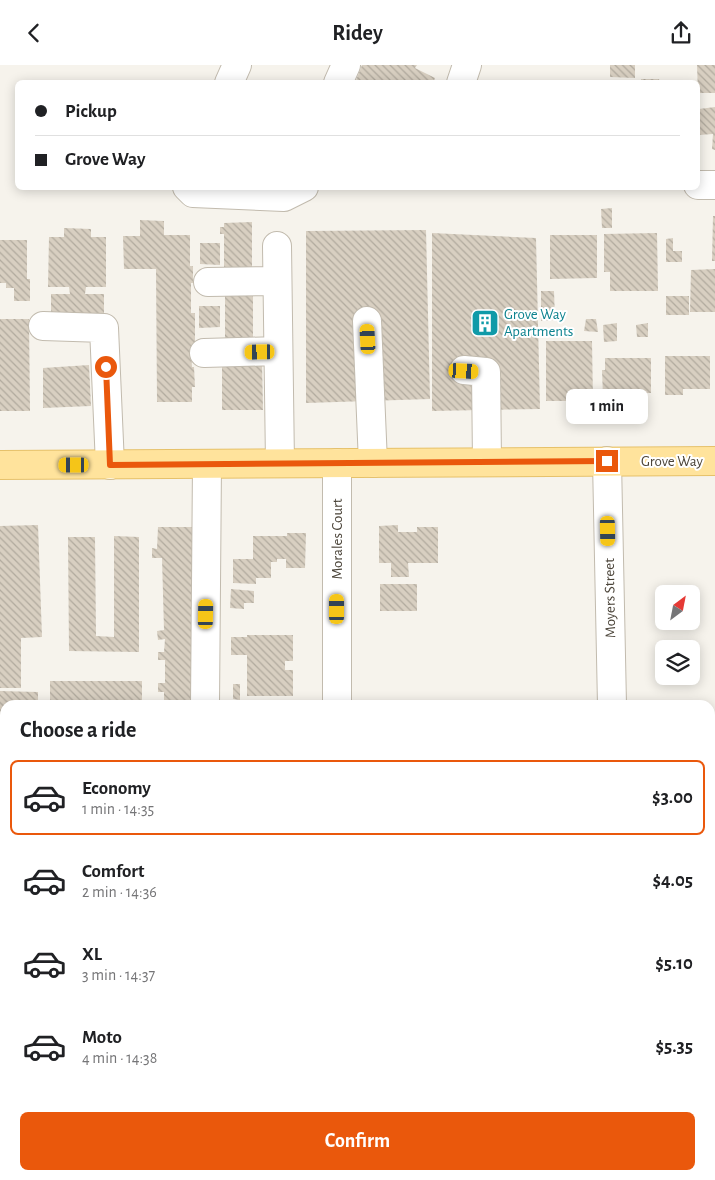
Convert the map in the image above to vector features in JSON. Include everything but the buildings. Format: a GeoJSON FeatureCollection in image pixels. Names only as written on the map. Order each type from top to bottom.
{"type":"FeatureCollection","features":[{"type":"Feature","properties":{"kind":"main road","name":"Grove Way"},"geometry":{"type":"LineString","coordinates":[[0,465],[715,461]]}},
{"type":"Feature","properties":{"kind":"street"},"geometry":{"type":"LineString","coordinates":[[230,80],[237,65]]}},
{"type":"Feature","properties":{"kind":"street"},"geometry":{"type":"LineString","coordinates":[[339,80],[346,65]]}},
{"type":"Feature","properties":{"kind":"street"},"geometry":{"type":"LineString","coordinates":[[462,80],[467,65]]}},
{"type":"Feature","properties":{"kind":"street"},"geometry":{"type":"LineString","coordinates":[[700,185],[715,185]]}},
{"type":"Feature","properties":{"kind":"street"},"geometry":{"type":"LineString","coordinates":[[190,190],[193,193],[284,197],[298,190]]}},
{"type":"Feature","properties":{"kind":"street"},"geometry":{"type":"LineString","coordinates":[[277,246],[280,463]]}},
{"type":"Feature","properties":{"kind":"street"},"geometry":{"type":"LineString","coordinates":[[208,282],[277,281]]}},
{"type":"Feature","properties":{"kind":"street"},"geometry":{"type":"LineString","coordinates":[[367,321],[373,463]]}},
{"type":"Feature","properties":{"kind":"street"},"geometry":{"type":"LineString","coordinates":[[42,326],[104,328],[110,465]]}},
{"type":"Feature","properties":{"kind":"street"},"geometry":{"type":"LineString","coordinates":[[204,353],[278,351]]}},
{"type":"Feature","properties":{"kind":"street"},"geometry":{"type":"LineString","coordinates":[[486,371],[487,462]]}},
{"type":"Feature","properties":{"kind":"street","name":"Moyers Street"},"geometry":{"type":"LineString","coordinates":[[607,461],[612,700]]}},
{"type":"Feature","properties":{"kind":"street","name":"Morales Court"},"geometry":{"type":"LineString","coordinates":[[337,463],[337,700]]}},
{"type":"Feature","properties":{"kind":"street"},"geometry":{"type":"LineString","coordinates":[[205,700],[207,464]]}},
{"type":"Feature","properties":{"kind":"place","name":"Grove Way Apartments"},"geometry":{"type":"Point","coordinates":[485,323]}},
{"type":"Feature","properties":{"kind":"route"},"geometry":{"type":"LineString","coordinates":[[106,367],[110,465],[607,461]]}}]}
